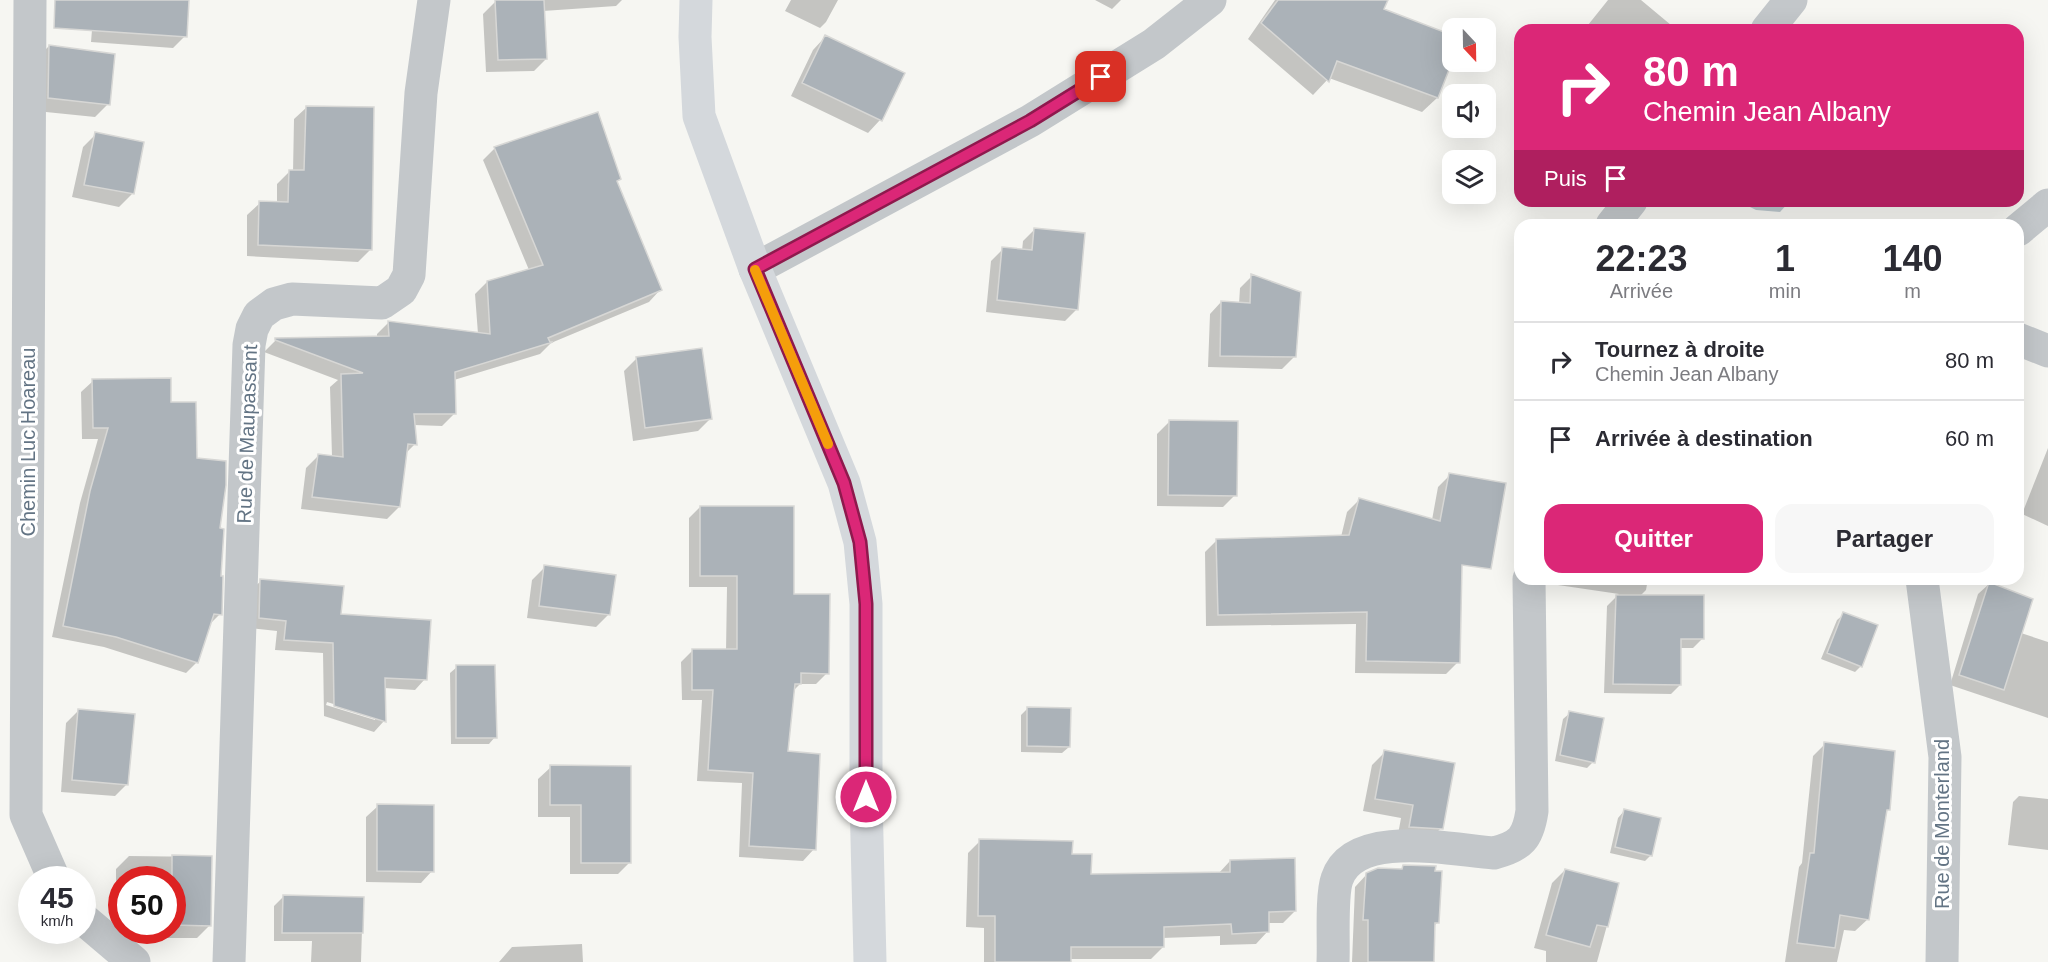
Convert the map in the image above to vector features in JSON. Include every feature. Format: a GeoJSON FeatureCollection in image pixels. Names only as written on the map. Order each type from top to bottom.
{"type":"FeatureCollection","features":[{"type":"Feature","properties":{"kind":"main road"},"geometry":{"type":"LineString","coordinates":[[696,0],[695,37],[699,116],[755,269],[844,483],[860,542],[866,604],[866,797],[870,962]]}},
{"type":"Feature","properties":{"kind":"street","name":"Chemin Luc Hoareau"},"geometry":{"type":"LineString","coordinates":[[30,0],[13,812],[46,866]]}},
{"type":"Feature","properties":{"kind":"street","name":"Rue de Maupassant"},"geometry":{"type":"LineString","coordinates":[[229,962],[252,329],[259,315],[274,304],[292,298],[382,303],[401,290],[405,283],[409,275],[421,93],[434,0]]}},
{"type":"Feature","properties":{"kind":"street"},"geometry":{"type":"LineString","coordinates":[[755,269],[1030,121],[1154,44],[1210,0]]}},
{"type":"Feature","properties":{"kind":"street"},"geometry":{"type":"LineString","coordinates":[[1772,24],[1791,0]]}},
{"type":"Feature","properties":{"kind":"street"},"geometry":{"type":"LineString","coordinates":[[2024,225],[2048,205]]}},
{"type":"Feature","properties":{"kind":"street"},"geometry":{"type":"LineString","coordinates":[[1617,219],[1626,207]]}},
{"type":"Feature","properties":{"kind":"street"},"geometry":{"type":"LineString","coordinates":[[2024,341],[2048,351]]}},
{"type":"Feature","properties":{"kind":"street"},"geometry":{"type":"LineString","coordinates":[[1334,962],[1336,880],[1350,859],[1372,849],[1396,845],[1494,853],[1520,843],[1530,828],[1532,811],[1529,585]]}},
{"type":"Feature","properties":{"kind":"street","name":"Rue de Monterland"},"geometry":{"type":"LineString","coordinates":[[1923,585],[1945,757],[1942,962]]}},
{"type":"Feature","properties":{"kind":"street"},"geometry":{"type":"LineString","coordinates":[[96,930],[134,962]]}},
{"type":"Feature","properties":{"kind":"shaded area"},"geometry":{"type":"Polygon","coordinates":[[[1750,207],[1785,207],[1780,212],[1756,210],[1750,207]]]}},
{"type":"Feature","properties":{"kind":"building"},"geometry":{"type":"Polygon","coordinates":[[[55,0],[189,0],[187,37],[54,28],[55,0]]]}},
{"type":"Feature","properties":{"kind":"building"},"geometry":{"type":"Polygon","coordinates":[[[495,0],[544,0],[547,59],[498,60],[495,0]]]}},
{"type":"Feature","properties":{"kind":"building"},"geometry":{"type":"Polygon","coordinates":[[[1278,0],[1388,0],[1384,9],[1442,31],[1442,72],[1448,72],[1438,98],[1337,61],[1329,82],[1261,23],[1278,0]]]}},
{"type":"Feature","properties":{"kind":"building"},"geometry":{"type":"Polygon","coordinates":[[[825,35],[905,73],[882,121],[802,83],[825,35]]]}},
{"type":"Feature","properties":{"kind":"building"},"geometry":{"type":"Polygon","coordinates":[[[49,45],[115,54],[110,105],[48,98],[49,45]]]}},
{"type":"Feature","properties":{"kind":"building"},"geometry":{"type":"Polygon","coordinates":[[[306,106],[374,107],[372,250],[258,245],[259,201],[288,202],[289,170],[304,170],[306,106]]]}},
{"type":"Feature","properties":{"kind":"building"},"geometry":{"type":"Polygon","coordinates":[[[598,112],[621,179],[617,181],[662,290],[548,338],[550,342],[553,342],[455,372],[456,414],[414,414],[417,445],[408,444],[400,507],[312,497],[318,454],[343,457],[341,374],[363,373],[275,340],[275,338],[389,336],[388,321],[490,334],[487,281],[543,265],[494,147],[598,112]]]}},
{"type":"Feature","properties":{"kind":"building"},"geometry":{"type":"Polygon","coordinates":[[[95,132],[144,142],[134,194],[84,185],[95,132]]]}},
{"type":"Feature","properties":{"kind":"building"},"geometry":{"type":"Polygon","coordinates":[[[1034,228],[1085,233],[1078,310],[997,300],[1002,247],[1032,250],[1034,228]]]}},
{"type":"Feature","properties":{"kind":"building"},"geometry":{"type":"Polygon","coordinates":[[[1251,274],[1301,292],[1296,357],[1220,356],[1221,301],[1250,303],[1251,274]]]}},
{"type":"Feature","properties":{"kind":"building"},"geometry":{"type":"Polygon","coordinates":[[[702,348],[712,419],[645,428],[636,357],[702,348]]]}},
{"type":"Feature","properties":{"kind":"building"},"geometry":{"type":"Polygon","coordinates":[[[171,378],[171,402],[196,402],[197,458],[226,461],[226,485],[220,528],[224,529],[221,576],[223,576],[222,615],[214,614],[198,663],[116,637],[63,626],[90,491],[108,428],[93,428],[92,379],[171,378]]]}},
{"type":"Feature","properties":{"kind":"building"},"geometry":{"type":"Polygon","coordinates":[[[1169,420],[1238,421],[1237,496],[1168,495],[1169,420]]]}},
{"type":"Feature","properties":{"kind":"building"},"geometry":{"type":"Polygon","coordinates":[[[1449,473],[1506,483],[1491,569],[1462,565],[1460,663],[1366,661],[1367,612],[1218,615],[1216,539],[1349,535],[1359,498],[1440,521],[1449,473]]]}},
{"type":"Feature","properties":{"kind":"building"},"geometry":{"type":"Polygon","coordinates":[[[700,506],[794,506],[794,594],[830,594],[829,674],[801,673],[801,684],[795,684],[788,751],[820,754],[816,850],[749,846],[753,773],[708,770],[713,690],[692,690],[692,649],[737,649],[737,576],[700,576],[700,506]]]}},
{"type":"Feature","properties":{"kind":"building"},"geometry":{"type":"Polygon","coordinates":[[[544,565],[616,575],[610,615],[539,606],[544,565]]]}},
{"type":"Feature","properties":{"kind":"building"},"geometry":{"type":"Polygon","coordinates":[[[260,579],[344,586],[341,614],[431,620],[427,680],[385,678],[386,722],[334,706],[333,643],[284,640],[286,621],[259,618],[260,579]]]}},
{"type":"Feature","properties":{"kind":"building"},"geometry":{"type":"Polygon","coordinates":[[[1988,585],[1997,585],[2033,599],[2004,690],[1959,675],[1988,585]]]}},
{"type":"Feature","properties":{"kind":"building"},"geometry":{"type":"Polygon","coordinates":[[[1616,595],[1704,595],[1704,639],[1681,639],[1681,685],[1613,684],[1616,595]]]}},
{"type":"Feature","properties":{"kind":"building"},"geometry":{"type":"Polygon","coordinates":[[[1843,612],[1878,625],[1862,667],[1827,653],[1843,612]]]}},
{"type":"Feature","properties":{"kind":"building"},"geometry":{"type":"Polygon","coordinates":[[[456,665],[495,665],[497,738],[456,738],[456,665]]]}},
{"type":"Feature","properties":{"kind":"building"},"geometry":{"type":"Polygon","coordinates":[[[1027,707],[1071,708],[1070,747],[1027,746],[1027,707]]]}},
{"type":"Feature","properties":{"kind":"building"},"geometry":{"type":"Polygon","coordinates":[[[78,709],[135,714],[128,785],[72,780],[78,709]]]}},
{"type":"Feature","properties":{"kind":"building"},"geometry":{"type":"Polygon","coordinates":[[[1569,711],[1604,718],[1595,763],[1560,755],[1569,711]]]}},
{"type":"Feature","properties":{"kind":"building"},"geometry":{"type":"Polygon","coordinates":[[[1824,742],[1895,751],[1890,810],[1887,810],[1869,920],[1840,915],[1835,948],[1797,943],[1810,853],[1814,853],[1824,742]]]}},
{"type":"Feature","properties":{"kind":"building"},"geometry":{"type":"Polygon","coordinates":[[[1384,750],[1455,763],[1443,829],[1409,827],[1413,805],[1375,799],[1384,750]]]}},
{"type":"Feature","properties":{"kind":"building"},"geometry":{"type":"Polygon","coordinates":[[[550,765],[631,766],[631,863],[581,863],[581,805],[550,805],[550,765]]]}},
{"type":"Feature","properties":{"kind":"building"},"geometry":{"type":"Polygon","coordinates":[[[377,804],[434,805],[434,872],[377,871],[377,804]]]}},
{"type":"Feature","properties":{"kind":"building"},"geometry":{"type":"Polygon","coordinates":[[[1624,809],[1661,818],[1652,856],[1615,847],[1624,809]]]}},
{"type":"Feature","properties":{"kind":"building"},"geometry":{"type":"Polygon","coordinates":[[[979,839],[1073,841],[1072,854],[1092,854],[1091,874],[1230,872],[1230,860],[1295,858],[1296,911],[1269,912],[1269,932],[1232,934],[1231,924],[1164,927],[1164,947],[1071,947],[1071,962],[995,962],[995,916],[978,916],[979,839]]]}},
{"type":"Feature","properties":{"kind":"building"},"geometry":{"type":"Polygon","coordinates":[[[172,855],[212,856],[211,926],[186,925],[186,866],[172,866],[172,855]]]}},
{"type":"Feature","properties":{"kind":"building"},"geometry":{"type":"Polygon","coordinates":[[[1403,865],[1436,866],[1435,871],[1442,871],[1439,923],[1435,923],[1434,962],[1368,962],[1368,920],[1363,920],[1366,873],[1378,868],[1402,869],[1403,865]]]}},
{"type":"Feature","properties":{"kind":"building"},"geometry":{"type":"Polygon","coordinates":[[[1565,869],[1619,883],[1608,927],[1597,925],[1590,947],[1546,935],[1565,869]]]}},
{"type":"Feature","properties":{"kind":"building"},"geometry":{"type":"Polygon","coordinates":[[[283,895],[364,897],[363,933],[282,933],[283,895]]]}},
{"type":"Feature","properties":{"kind":"slow traffic"},"geometry":{"type":"LineString","coordinates":[[755,270],[828,444]]}},
{"type":"Feature","properties":{"kind":"route"},"geometry":{"type":"LineString","coordinates":[[866,797],[866,604],[860,542],[844,483],[755,269],[1030,121],[1101,77]]}}]}
